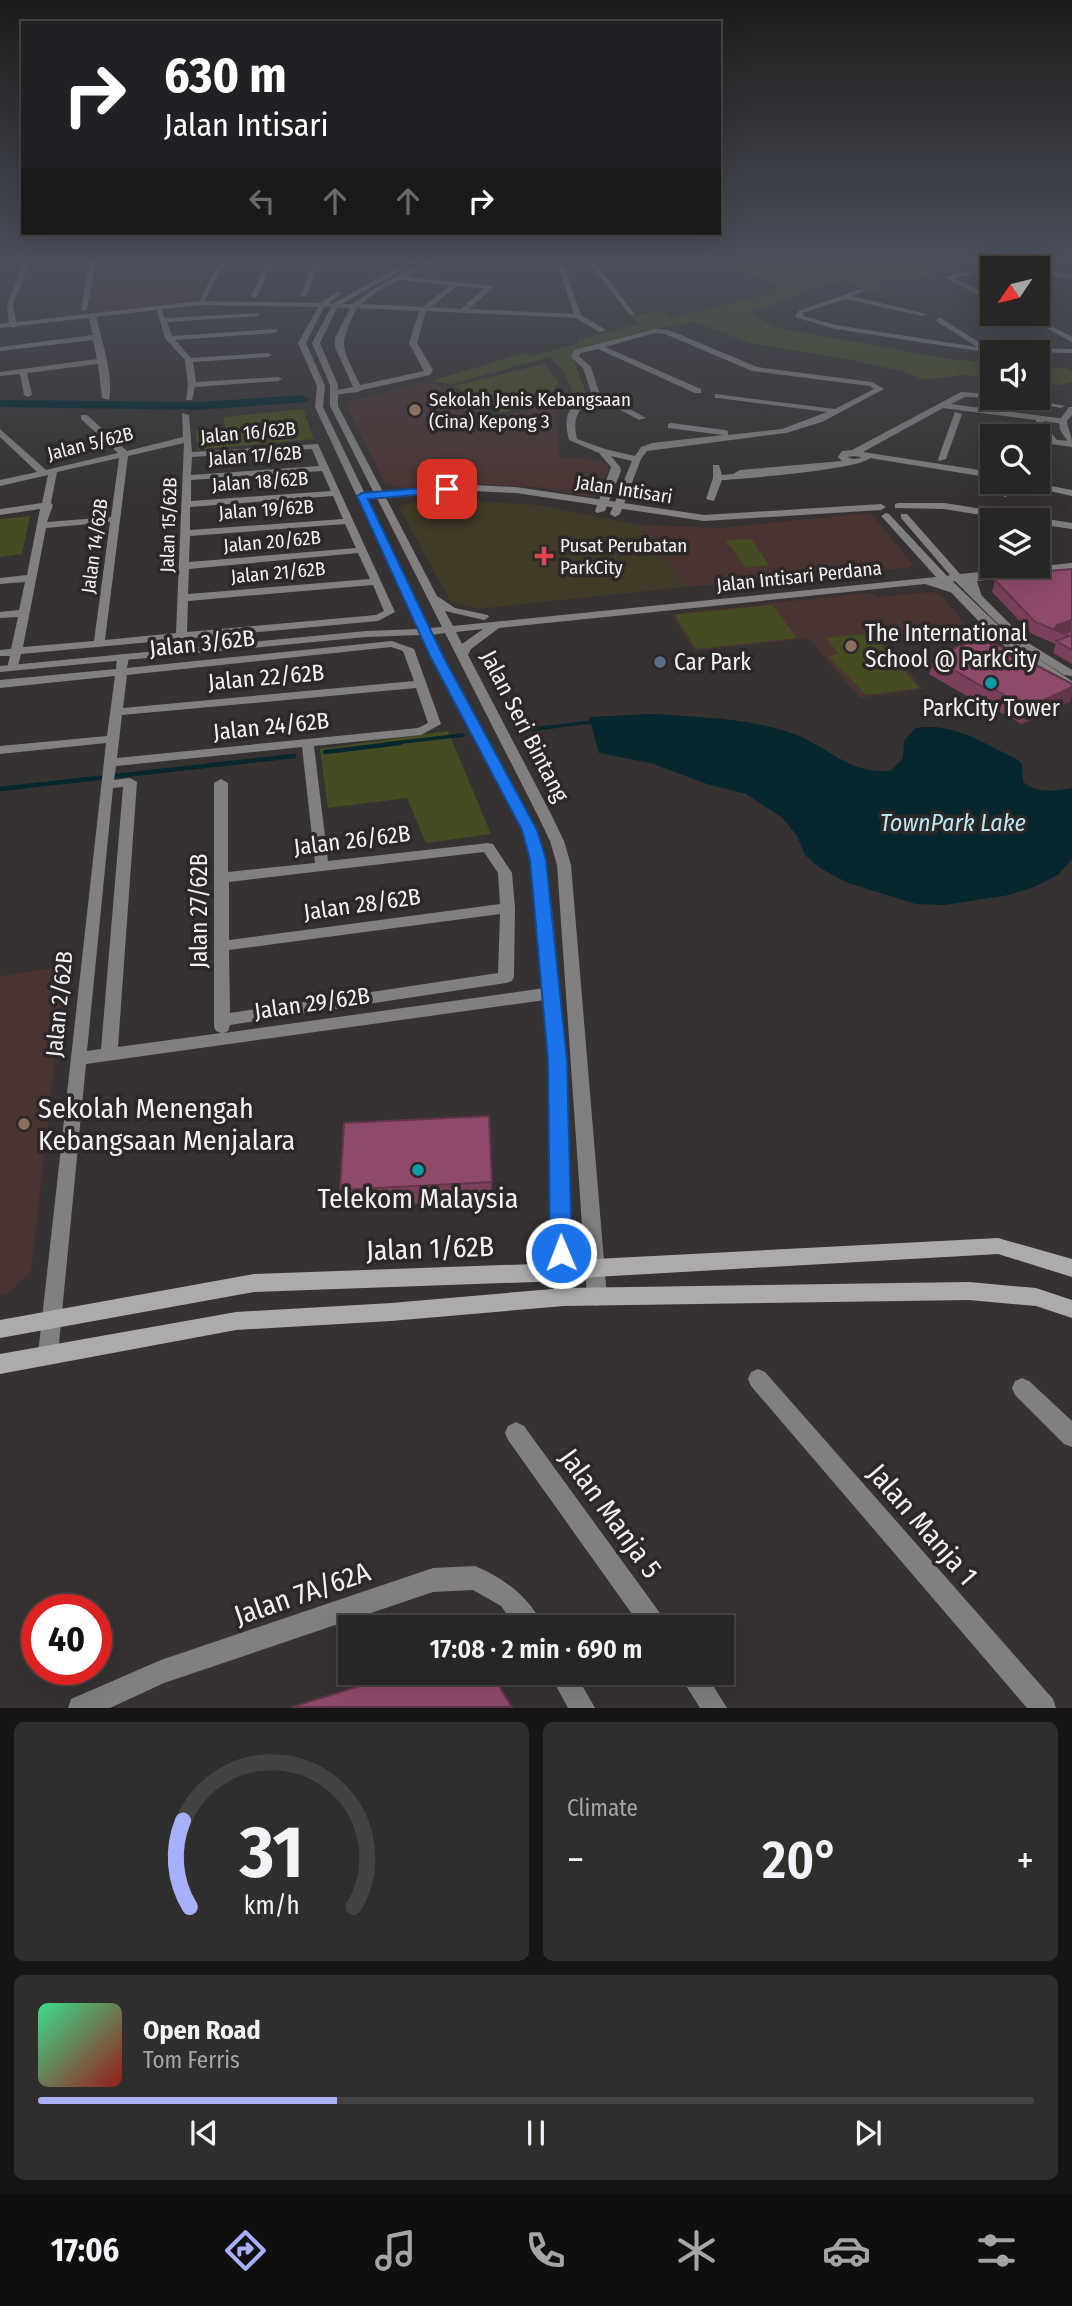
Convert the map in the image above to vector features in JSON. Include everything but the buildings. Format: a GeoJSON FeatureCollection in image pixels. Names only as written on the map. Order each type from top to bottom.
{"type":"FeatureCollection","features":[{"type":"Feature","properties":{"kind":"main road","name":"Jalan 1/62B"},"geometry":{"type":"LineString","coordinates":[[0,1329],[254,1283],[562,1272],[998,1246],[1072,1268]]}},
{"type":"Feature","properties":{"kind":"main road"},"geometry":{"type":"LineString","coordinates":[[0,1364],[236,1321],[391,1312],[564,1297],[969,1291],[1036,1297],[1072,1309]]}},
{"type":"Feature","properties":{"kind":"street"},"geometry":{"type":"LineString","coordinates":[[0,349],[75,340]]}},
{"type":"Feature","properties":{"kind":"street"},"geometry":{"type":"LineString","coordinates":[[98,340],[106,398]]}},
{"type":"Feature","properties":{"kind":"street"},"geometry":{"type":"LineString","coordinates":[[170,340],[188,360],[192,385],[189,398]]}},
{"type":"Feature","properties":{"kind":"street","name":"Jalan Seri Bintang"},"geometry":{"type":"LineString","coordinates":[[304,340],[302,344],[321,386],[319,407],[423,629],[529,830],[540,871],[552,993],[557,1060],[564,1297]]}},
{"type":"Feature","properties":{"kind":"street","name":"Jalan Seri Bintang"},"geometry":{"type":"LineString","coordinates":[[318,340],[316,343],[335,393],[334,406],[379,493],[399,503],[431,597],[557,841],[564,865],[597,1297]]}},
{"type":"Feature","properties":{"kind":"street"},"geometry":{"type":"LineString","coordinates":[[339,340],[339,346],[358,390]]}},
{"type":"Feature","properties":{"kind":"street"},"geometry":{"type":"LineString","coordinates":[[320,402],[325,395],[358,390],[429,372],[414,340]]}},
{"type":"Feature","properties":{"kind":"street"},"geometry":{"type":"LineString","coordinates":[[623,340],[577,352],[575,357],[587,367],[595,393],[642,418]]}},
{"type":"Feature","properties":{"kind":"street"},"geometry":{"type":"LineString","coordinates":[[617,510],[637,459],[644,449],[798,427],[880,389],[872,384],[755,369],[685,340]]}},
{"type":"Feature","properties":{"kind":"street"},"geometry":{"type":"LineString","coordinates":[[922,340],[980,348]]}},
{"type":"Feature","properties":{"kind":"street"},"geometry":{"type":"LineString","coordinates":[[600,346],[698,391]]}},
{"type":"Feature","properties":{"kind":"street"},"geometry":{"type":"LineString","coordinates":[[1050,350],[1072,351]]}},
{"type":"Feature","properties":{"kind":"street"},"geometry":{"type":"LineString","coordinates":[[188,360],[268,355]]}},
{"type":"Feature","properties":{"kind":"street"},"geometry":{"type":"LineString","coordinates":[[0,374],[102,360]]}},
{"type":"Feature","properties":{"kind":"street"},"geometry":{"type":"LineString","coordinates":[[23,371],[28,395]]}},
{"type":"Feature","properties":{"kind":"street"},"geometry":{"type":"LineString","coordinates":[[192,385],[278,379]]}},
{"type":"Feature","properties":{"kind":"street"},"geometry":{"type":"LineString","coordinates":[[595,393],[573,408],[568,422],[573,440],[602,451],[637,459]]}},
{"type":"Feature","properties":{"kind":"street"},"geometry":{"type":"LineString","coordinates":[[718,478],[735,477],[740,473],[804,468],[859,458],[939,408],[968,393],[980,394]]}},
{"type":"Feature","properties":{"kind":"street"},"geometry":{"type":"LineString","coordinates":[[718,396],[835,411]]}},
{"type":"Feature","properties":{"kind":"street"},"geometry":{"type":"LineString","coordinates":[[1050,404],[1061,406]]}},
{"type":"Feature","properties":{"kind":"street"},"geometry":{"type":"LineString","coordinates":[[939,408],[958,414],[1016,420],[1063,421]]}},
{"type":"Feature","properties":{"kind":"street"},"geometry":{"type":"LineString","coordinates":[[939,408],[1016,420]]}},
{"type":"Feature","properties":{"kind":"street"},"geometry":{"type":"LineString","coordinates":[[1072,409],[1063,421],[1064,430],[1072,442]]}},
{"type":"Feature","properties":{"kind":"street"},"geometry":{"type":"LineString","coordinates":[[942,459],[958,414]]}},
{"type":"Feature","properties":{"kind":"street","name":"Jalan 15/62B"},"geometry":{"type":"LineString","coordinates":[[181,636],[188,454],[184,415]]}},
{"type":"Feature","properties":{"kind":"street"},"geometry":{"type":"LineString","coordinates":[[84,417],[124,453]]}},
{"type":"Feature","properties":{"kind":"street"},"geometry":{"type":"LineString","coordinates":[[1040,421],[1054,442],[1072,442]]}},
{"type":"Feature","properties":{"kind":"street"},"geometry":{"type":"LineString","coordinates":[[671,425],[749,436]]}},
{"type":"Feature","properties":{"kind":"street"},"geometry":{"type":"LineString","coordinates":[[0,432],[48,471],[48,505],[44,525],[17,651],[6,668]]}},
{"type":"Feature","properties":{"kind":"street","name":"Jalan 5/62B"},"geometry":{"type":"LineString","coordinates":[[0,483],[188,439]]}},
{"type":"Feature","properties":{"kind":"street"},"geometry":{"type":"LineString","coordinates":[[0,448],[14,445]]}},
{"type":"Feature","properties":{"kind":"street","name":"Jalan 16/62B"},"geometry":{"type":"LineString","coordinates":[[188,454],[312,445],[317,449],[325,468]]}},
{"type":"Feature","properties":{"kind":"street"},"geometry":{"type":"LineString","coordinates":[[601,507],[616,467],[602,451]]}},
{"type":"Feature","properties":{"kind":"street","name":"Jalan 14/62B"},"geometry":{"type":"LineString","coordinates":[[99,643],[124,453]]}},
{"type":"Feature","properties":{"kind":"street"},"geometry":{"type":"LineString","coordinates":[[804,468],[843,454],[980,473]]}},
{"type":"Feature","properties":{"kind":"street"},"geometry":{"type":"LineString","coordinates":[[711,499],[718,478],[716,467]]}},
{"type":"Feature","properties":{"kind":"street"},"geometry":{"type":"LineString","coordinates":[[325,468],[376,582]]}},
{"type":"Feature","properties":{"kind":"street","name":"Jalan 17/62B"},"geometry":{"type":"LineString","coordinates":[[187,478],[325,468]]}},
{"type":"Feature","properties":{"kind":"street"},"geometry":{"type":"LineString","coordinates":[[612,483],[628,484]]}},
{"type":"Feature","properties":{"kind":"street"},"geometry":{"type":"LineString","coordinates":[[1050,491],[1072,493]]}},
{"type":"Feature","properties":{"kind":"street","name":"Jalan 18/62B"},"geometry":{"type":"LineString","coordinates":[[186,503],[337,493]]}},
{"type":"Feature","properties":{"kind":"street"},"geometry":{"type":"LineString","coordinates":[[379,493],[399,503]]}},
{"type":"Feature","properties":{"kind":"street","name":"Jalan Intisari"},"geometry":{"type":"LineString","coordinates":[[363,499],[379,493],[399,503],[499,496],[601,507],[662,521],[720,523],[903,511]]}},
{"type":"Feature","properties":{"kind":"street"},"geometry":{"type":"LineString","coordinates":[[0,512],[48,505]]}},
{"type":"Feature","properties":{"kind":"street"},"geometry":{"type":"LineString","coordinates":[[903,511],[944,506],[980,512]]}},
{"type":"Feature","properties":{"kind":"street"},"geometry":{"type":"LineString","coordinates":[[882,511],[929,554],[955,570],[977,597],[1026,646],[1072,676]]}},
{"type":"Feature","properties":{"kind":"street"},"geometry":{"type":"LineString","coordinates":[[903,511],[940,511],[980,517]]}},
{"type":"Feature","properties":{"kind":"street"},"geometry":{"type":"LineString","coordinates":[[903,511],[929,554],[955,570]]}},
{"type":"Feature","properties":{"kind":"street"},"geometry":{"type":"LineString","coordinates":[[44,525],[116,519]]}},
{"type":"Feature","properties":{"kind":"street","name":"Jalan 19/62B"},"geometry":{"type":"LineString","coordinates":[[185,533],[349,521]]}},
{"type":"Feature","properties":{"kind":"street"},"geometry":{"type":"LineString","coordinates":[[1050,523],[1072,526]]}},
{"type":"Feature","properties":{"kind":"street"},"geometry":{"type":"LineString","coordinates":[[1050,529],[1072,533]]}},
{"type":"Feature","properties":{"kind":"street","name":"Jalan 20/62B"},"geometry":{"type":"LineString","coordinates":[[184,566],[362,550]]}},
{"type":"Feature","properties":{"kind":"street"},"geometry":{"type":"LineString","coordinates":[[909,574],[924,567],[929,554]]}},
{"type":"Feature","properties":{"kind":"street"},"geometry":{"type":"LineString","coordinates":[[1050,560],[1072,557]]}},
{"type":"Feature","properties":{"kind":"street","name":"Jalan Intisari Perdana"},"geometry":{"type":"LineString","coordinates":[[1050,568],[1072,566]]}},
{"type":"Feature","properties":{"kind":"street","name":"Jalan Intisari Perdana"},"geometry":{"type":"LineString","coordinates":[[445,626],[499,625],[980,567]]}},
{"type":"Feature","properties":{"kind":"street"},"geometry":{"type":"LineString","coordinates":[[955,570],[956,591]]}},
{"type":"Feature","properties":{"kind":"street","name":"Jalan Intisari Perdana"},"geometry":{"type":"LineString","coordinates":[[445,626],[484,617],[920,581],[955,570],[980,570]]}},
{"type":"Feature","properties":{"kind":"street"},"geometry":{"type":"LineString","coordinates":[[977,597],[971,587],[971,579],[980,577]]}},
{"type":"Feature","properties":{"kind":"street"},"geometry":{"type":"LineString","coordinates":[[0,581],[32,578]]}},
{"type":"Feature","properties":{"kind":"street"},"geometry":{"type":"LineString","coordinates":[[920,581],[956,591],[1008,646],[1042,670],[1072,686]]}},
{"type":"Feature","properties":{"kind":"street","name":"Jalan 3/62B"},"geometry":{"type":"LineString","coordinates":[[0,653],[386,616],[390,612],[376,582]]}},
{"type":"Feature","properties":{"kind":"street","name":"Jalan 21/62B"},"geometry":{"type":"LineString","coordinates":[[182,598],[376,582]]}},
{"type":"Feature","properties":{"kind":"street"},"geometry":{"type":"LineString","coordinates":[[431,597],[452,611],[484,617]]}},
{"type":"Feature","properties":{"kind":"street"},"geometry":{"type":"LineString","coordinates":[[0,615],[24,613]]}},
{"type":"Feature","properties":{"kind":"street"},"geometry":{"type":"LineString","coordinates":[[462,656],[466,647],[499,625]]}},
{"type":"Feature","properties":{"kind":"street","name":"Jalan 3/62B"},"geometry":{"type":"LineString","coordinates":[[6,668],[445,626]]}},
{"type":"Feature","properties":{"kind":"street","name":"Jalan 3/62B"},"geometry":{"type":"LineString","coordinates":[[0,684],[393,644],[408,649],[420,684]]}},
{"type":"Feature","properties":{"kind":"street","name":"Jalan 2/62B"},"geometry":{"type":"LineString","coordinates":[[48,1354],[109,763],[123,657]]}},
{"type":"Feature","properties":{"kind":"street","name":"Jalan 22/62B"},"geometry":{"type":"LineString","coordinates":[[116,712],[420,684]]}},
{"type":"Feature","properties":{"kind":"street","name":"Jalan 24/62B"},"geometry":{"type":"LineString","coordinates":[[109,763],[422,731],[435,724],[420,684]]}},
{"type":"Feature","properties":{"kind":"street"},"geometry":{"type":"LineString","coordinates":[[0,750],[112,739]]}},
{"type":"Feature","properties":{"kind":"street"},"geometry":{"type":"LineString","coordinates":[[308,744],[322,866]]}},
{"type":"Feature","properties":{"kind":"street"},"geometry":{"type":"LineString","coordinates":[[107,785],[130,782],[109,1055]]}},
{"type":"Feature","properties":{"kind":"street","name":"Jalan 27/62B"},"geometry":{"type":"LineString","coordinates":[[220,783],[223,1039]]}},
{"type":"Feature","properties":{"kind":"street","name":"Jalan 29/62B"},"geometry":{"type":"LineString","coordinates":[[222,1020],[506,977],[508,908],[505,873],[488,847]]}},
{"type":"Feature","properties":{"kind":"street","name":"Jalan 26/62B"},"geometry":{"type":"LineString","coordinates":[[221,878],[488,847]]}},
{"type":"Feature","properties":{"kind":"street","name":"Jalan 28/62B"},"geometry":{"type":"LineString","coordinates":[[222,946],[508,908]]}},
{"type":"Feature","properties":{"kind":"street","name":"Jalan 29/62B"},"geometry":{"type":"LineString","coordinates":[[78,1059],[552,993]]}},
{"type":"Feature","properties":{"kind":"street","name":"Jalan Manja 1"},"geometry":{"type":"LineString","coordinates":[[758,1379],[1044,1707]]}},
{"type":"Feature","properties":{"kind":"street"},"geometry":{"type":"LineString","coordinates":[[1023,1388],[1072,1436]]}},
{"type":"Feature","properties":{"kind":"street","name":"Jalan Manja 5"},"geometry":{"type":"LineString","coordinates":[[516,1433],[648,1615]]}},
{"type":"Feature","properties":{"kind":"street","name":"Jalan 7A/62A"},"geometry":{"type":"LineString","coordinates":[[80,1707],[161,1672],[433,1580],[475,1578],[509,1598],[522,1615]]}},
{"type":"Feature","properties":{"kind":"street"},"geometry":{"type":"LineString","coordinates":[[569,1685],[583,1707]]}},
{"type":"Feature","properties":{"kind":"street"},"geometry":{"type":"LineString","coordinates":[[699,1685],[715,1707]]}},
{"type":"Feature","properties":{"kind":"shaded area"},"geometry":{"type":"Polygon","coordinates":[[[431,381],[494,417],[555,404],[559,457],[602,460],[609,468],[595,498],[536,487],[469,484],[402,488],[385,484],[345,402],[431,381]]]}},
{"type":"Feature","properties":{"kind":"shaded area","name":"Pusat Perubatan ParkCity"},"geometry":{"type":"Polygon","coordinates":[[[450,500],[540,505],[639,525],[685,587],[477,609],[450,601],[400,509],[412,502],[450,500]]]}},
{"type":"Feature","properties":{"kind":"shaded area","name":"The International School @ ParkCity"},"geometry":{"type":"Polygon","coordinates":[[[870,513],[913,564],[908,568],[685,587],[639,525],[720,528],[870,513]]]}},
{"type":"Feature","properties":{"kind":"shaded area","name":"The International School @ ParkCity"},"geometry":{"type":"Polygon","coordinates":[[[931,592],[941,595],[970,629],[882,637],[923,689],[860,698],[808,638],[695,651],[671,614],[858,594],[870,593],[879,597],[931,592]]]}},
{"type":"Feature","properties":{"kind":"shaded area","name":"Sekolah Menengah Kebangsaan Menjalara"},"geometry":{"type":"Polygon","coordinates":[[[65,966],[31,1272],[7,1294],[0,1296],[0,976],[65,966]]]}},
{"type":"Feature","properties":{"kind":"green space"},"geometry":{"type":"Polygon","coordinates":[[[577,340],[612,340],[570,351],[586,393],[566,407],[559,400],[572,390],[564,372],[550,357],[452,384],[431,381],[524,353],[531,356],[579,343],[577,340]]]}},
{"type":"Feature","properties":{"kind":"green space"},"geometry":{"type":"Polygon","coordinates":[[[741,340],[842,340],[955,360],[980,361],[980,377],[962,375],[925,380],[905,372],[741,340]]]}},
{"type":"Feature","properties":{"kind":"green space"},"geometry":{"type":"Polygon","coordinates":[[[544,364],[559,382],[546,400],[501,413],[453,386],[544,364]]]}},
{"type":"Feature","properties":{"kind":"green space"},"geometry":{"type":"Polygon","coordinates":[[[1050,367],[1072,372],[1072,382],[1050,384],[1050,367]]]}},
{"type":"Feature","properties":{"kind":"green space"},"geometry":{"type":"Polygon","coordinates":[[[303,409],[314,439],[197,450],[196,430],[225,428],[223,417],[303,409]]]}},
{"type":"Feature","properties":{"kind":"green space"},"geometry":{"type":"Polygon","coordinates":[[[30,516],[22,554],[0,557],[0,519],[30,516]]]}},
{"type":"Feature","properties":{"kind":"green space"},"geometry":{"type":"Polygon","coordinates":[[[751,539],[769,565],[746,568],[725,540],[751,539]]]}},
{"type":"Feature","properties":{"kind":"green space"},"geometry":{"type":"Polygon","coordinates":[[[772,605],[797,638],[696,649],[675,615],[772,605]]]}},
{"type":"Feature","properties":{"kind":"green space"},"geometry":{"type":"Polygon","coordinates":[[[871,633],[919,688],[866,695],[828,656],[839,654],[826,638],[871,633]]]}},
{"type":"Feature","properties":{"kind":"green space"},"geometry":{"type":"Polygon","coordinates":[[[448,731],[491,834],[426,843],[407,798],[328,808],[320,749],[448,731]]]}},
{"type":"Feature","properties":{"kind":"water","name":"TownPark Lake"},"geometry":{"type":"Polygon","coordinates":[[[652,714],[723,719],[774,728],[804,738],[850,764],[875,771],[891,771],[903,758],[904,741],[915,728],[955,731],[1015,758],[1022,764],[1023,782],[1029,786],[1046,791],[1072,788],[1072,859],[1058,875],[1034,887],[1009,895],[945,905],[916,904],[848,883],[820,868],[805,855],[797,836],[783,818],[746,794],[707,784],[651,763],[599,753],[589,717],[652,714]]]}},
{"type":"Feature","properties":{"kind":"waterway"},"geometry":{"type":"LineString","coordinates":[[4,404],[199,406],[302,399]]}},
{"type":"Feature","properties":{"kind":"waterway"},"geometry":{"type":"LineString","coordinates":[[519,731],[591,722]]}},
{"type":"Feature","properties":{"kind":"waterway"},"geometry":{"type":"LineString","coordinates":[[386,744],[463,735]]}},
{"type":"Feature","properties":{"kind":"waterway"},"geometry":{"type":"LineString","coordinates":[[325,752],[400,743]]}},
{"type":"Feature","properties":{"kind":"waterway"},"geometry":{"type":"LineString","coordinates":[[0,789],[294,756]]}},
{"type":"Feature","properties":{"kind":"place","name":"Sekolah Jenis Kebangsaan (Cina) Kepong 3"},"geometry":{"type":"Point","coordinates":[415,410]}},
{"type":"Feature","properties":{"kind":"place","name":"Pusat Perubatan ParkCity"},"geometry":{"type":"Point","coordinates":[544,556]}},
{"type":"Feature","properties":{"kind":"place","name":"The International School @ ParkCity"},"geometry":{"type":"Point","coordinates":[851,646]}},
{"type":"Feature","properties":{"kind":"place","name":"Car Park"},"geometry":{"type":"Point","coordinates":[660,662]}},
{"type":"Feature","properties":{"kind":"place","name":"ParkCity Tower"},"geometry":{"type":"Point","coordinates":[991,683]}},
{"type":"Feature","properties":{"kind":"place","name":"Sekolah Menengah Kebangsaan Menjalara"},"geometry":{"type":"Point","coordinates":[24,1124]}},
{"type":"Feature","properties":{"kind":"place","name":"Telekom Malaysia"},"geometry":{"type":"Point","coordinates":[418,1170]}},
{"type":"Feature","properties":{"kind":"route"},"geometry":{"type":"LineString","coordinates":[[447,489],[362,496],[437,656],[529,830],[538,860],[547,928],[557,1060],[561,1253]]}}]}
